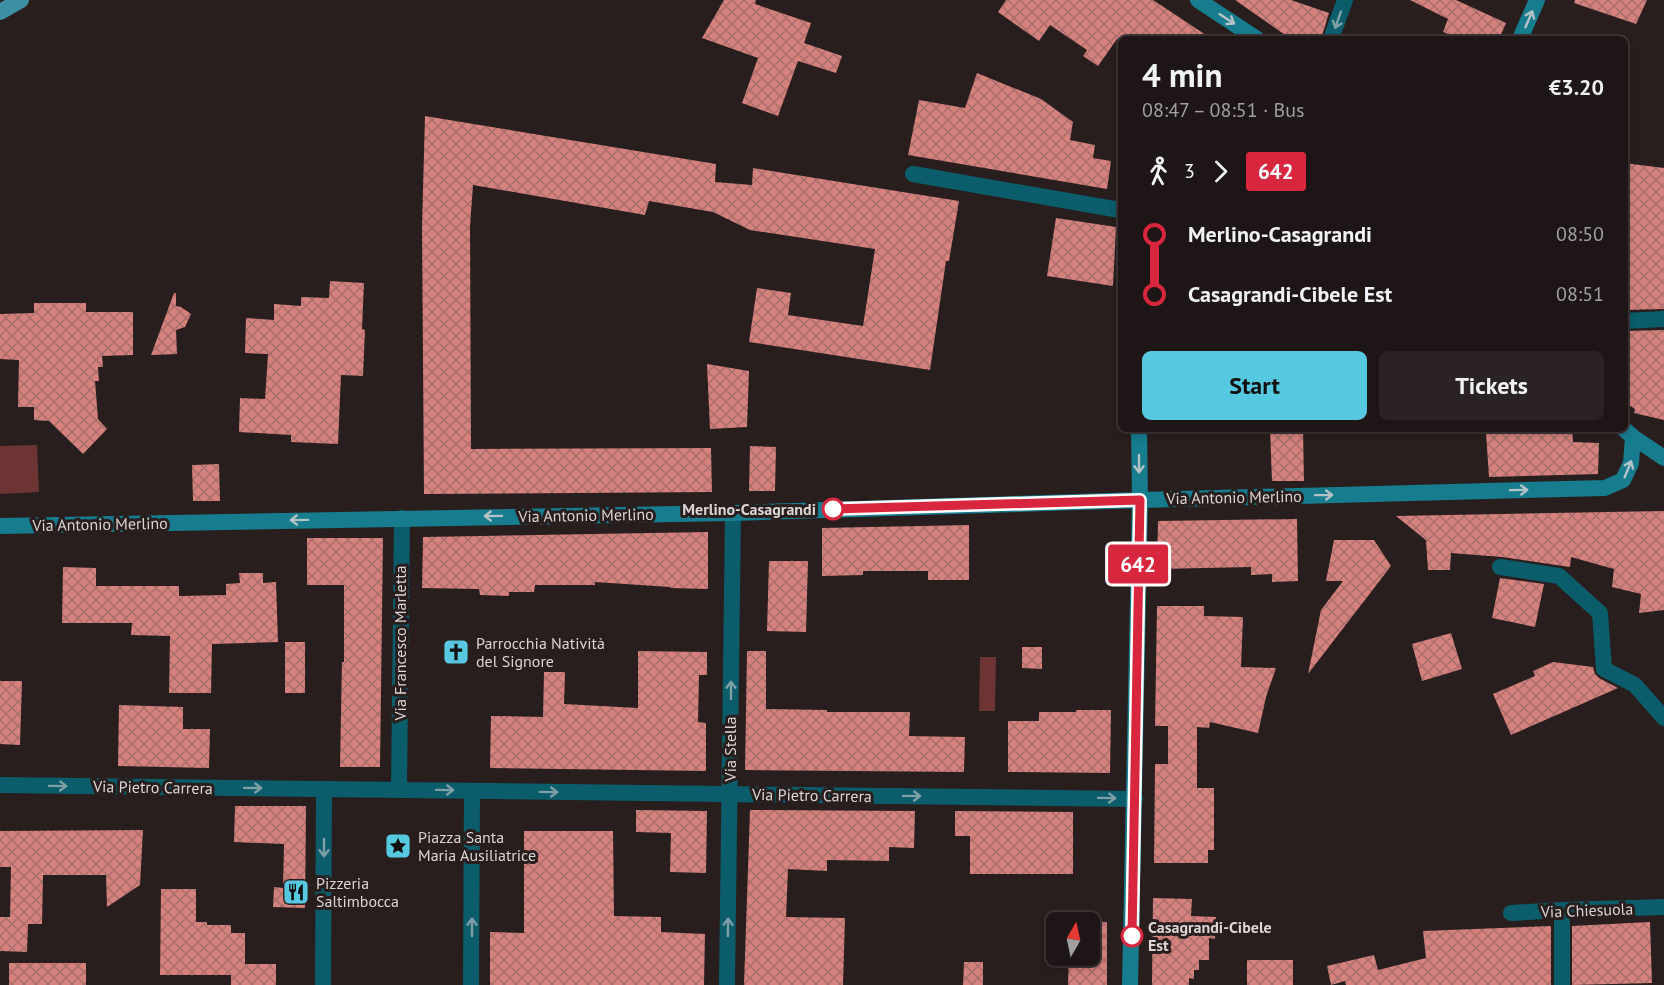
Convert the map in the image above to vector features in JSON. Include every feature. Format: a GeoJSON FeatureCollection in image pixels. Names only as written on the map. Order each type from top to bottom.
{"type":"FeatureCollection","features":[{"type":"Feature","properties":{"kind":"main road"},"geometry":{"type":"LineString","coordinates":[[0,12],[21,0]]}},
{"type":"Feature","properties":{"kind":"main road"},"geometry":{"type":"LineString","coordinates":[[1198,0],[1252,36]]}},
{"type":"Feature","properties":{"kind":"main road"},"geometry":{"type":"LineString","coordinates":[[1522,36],[1537,0]]}},
{"type":"Feature","properties":{"kind":"main road"},"geometry":{"type":"LineString","coordinates":[[1130,985],[1140,500],[1139,432]]}},
{"type":"Feature","properties":{"kind":"main road"},"geometry":{"type":"LineString","coordinates":[[1629,433],[1664,458]]}},
{"type":"Feature","properties":{"kind":"main road","name":"Via Antonio Merlino"},"geometry":{"type":"LineString","coordinates":[[0,526],[732,513],[1605,488],[1623,480],[1631,463],[1629,433]]}},
{"type":"Feature","properties":{"kind":"street"},"geometry":{"type":"LineString","coordinates":[[1332,36],[1345,0]]}},
{"type":"Feature","properties":{"kind":"street"},"geometry":{"type":"LineString","coordinates":[[913,174],[1118,210]]}},
{"type":"Feature","properties":{"kind":"street"},"geometry":{"type":"LineString","coordinates":[[1628,321],[1664,319]]}},
{"type":"Feature","properties":{"kind":"street","name":"Via Stella"},"geometry":{"type":"LineString","coordinates":[[727,985],[732,513]]}},
{"type":"Feature","properties":{"kind":"street","name":"Via Francesco Marletta"},"geometry":{"type":"LineString","coordinates":[[399,790],[402,518]]}},
{"type":"Feature","properties":{"kind":"street"},"geometry":{"type":"LineString","coordinates":[[1500,567],[1559,576],[1568,583],[1600,614],[1604,669],[1635,686],[1664,718]]}},
{"type":"Feature","properties":{"kind":"street","name":"Via Pietro Carrera"},"geometry":{"type":"LineString","coordinates":[[0,785],[1135,799]]}},
{"type":"Feature","properties":{"kind":"street"},"geometry":{"type":"LineString","coordinates":[[323,985],[324,789]]}},
{"type":"Feature","properties":{"kind":"street"},"geometry":{"type":"LineString","coordinates":[[471,985],[472,791]]}},
{"type":"Feature","properties":{"kind":"street","name":"Via Chiesuola"},"geometry":{"type":"LineString","coordinates":[[1511,913],[1664,907]]}},
{"type":"Feature","properties":{"kind":"street"},"geometry":{"type":"LineString","coordinates":[[1562,910],[1562,985]]}},
{"type":"Feature","properties":{"kind":"shaded area"},"geometry":{"type":"Polygon","coordinates":[[[37,445],[39,492],[0,494],[0,446],[37,445]]]}},
{"type":"Feature","properties":{"kind":"shaded area"},"geometry":{"type":"Polygon","coordinates":[[[980,657],[996,657],[995,711],[979,711],[980,657]]]}},
{"type":"Feature","properties":{"kind":"building"},"geometry":{"type":"Polygon","coordinates":[[[724,0],[756,0],[755,4],[811,23],[804,43],[842,56],[836,73],[798,61],[778,116],[742,103],[758,58],[702,38],[724,0]]]}},
{"type":"Feature","properties":{"kind":"building"},"geometry":{"type":"Polygon","coordinates":[[[1006,0],[1153,0],[1207,36],[1118,36],[1098,66],[1083,56],[1087,50],[1050,25],[1039,41],[998,12],[1006,0]]]}},
{"type":"Feature","properties":{"kind":"building"},"geometry":{"type":"Polygon","coordinates":[[[1235,0],[1291,0],[1329,13],[1322,36],[1287,36],[1235,0]]]}},
{"type":"Feature","properties":{"kind":"building"},"geometry":{"type":"Polygon","coordinates":[[[1410,0],[1456,0],[1506,23],[1500,36],[1454,36],[1443,32],[1448,19],[1410,0]]]}},
{"type":"Feature","properties":{"kind":"building"},"geometry":{"type":"Polygon","coordinates":[[[1575,0],[1647,0],[1636,24],[1574,3],[1575,0]]]}},
{"type":"Feature","properties":{"kind":"building"},"geometry":{"type":"Polygon","coordinates":[[[977,73],[1041,99],[1073,122],[1070,140],[1095,145],[1093,158],[1111,161],[1107,189],[908,155],[919,100],[965,108],[977,73]]]}},
{"type":"Feature","properties":{"kind":"building"},"geometry":{"type":"Polygon","coordinates":[[[425,116],[716,164],[715,182],[752,185],[753,168],[959,201],[949,261],[946,261],[930,370],[749,342],[757,288],[791,293],[788,315],[863,326],[875,249],[750,230],[713,212],[649,201],[645,215],[473,185],[470,226],[471,449],[711,448],[712,492],[424,494],[422,226],[425,116]]]}},
{"type":"Feature","properties":{"kind":"building"},"geometry":{"type":"Polygon","coordinates":[[[1628,164],[1664,168],[1664,309],[1628,310],[1628,164]]]}},
{"type":"Feature","properties":{"kind":"building"},"geometry":{"type":"Polygon","coordinates":[[[1056,218],[1116,227],[1113,286],[1047,276],[1056,218]]]}},
{"type":"Feature","properties":{"kind":"building"},"geometry":{"type":"Polygon","coordinates":[[[330,281],[364,283],[363,376],[341,375],[338,444],[291,442],[291,435],[239,432],[240,398],[265,399],[268,354],[245,353],[246,318],[274,320],[274,304],[301,306],[301,297],[329,298],[330,281]]]}},
{"type":"Feature","properties":{"kind":"building"},"geometry":{"type":"Polygon","coordinates":[[[174,293],[176,293],[176,306],[191,314],[185,327],[176,330],[177,354],[151,355],[174,293]]]}},
{"type":"Feature","properties":{"kind":"building"},"geometry":{"type":"Polygon","coordinates":[[[34,303],[86,303],[86,312],[133,312],[133,355],[102,356],[103,367],[98,367],[99,381],[95,381],[98,419],[107,429],[83,454],[49,421],[34,420],[34,407],[18,407],[19,360],[0,359],[0,314],[34,313],[34,303]]]}},
{"type":"Feature","properties":{"kind":"building"},"geometry":{"type":"Polygon","coordinates":[[[1664,330],[1664,420],[1634,413],[1635,409],[1628,405],[1628,331],[1664,330]]]}},
{"type":"Feature","properties":{"kind":"building"},"geometry":{"type":"Polygon","coordinates":[[[707,364],[749,371],[747,427],[710,429],[707,364]]]}},
{"type":"Feature","properties":{"kind":"building"},"geometry":{"type":"Polygon","coordinates":[[[1270,432],[1303,432],[1304,481],[1272,481],[1270,432]]]}},
{"type":"Feature","properties":{"kind":"building"},"geometry":{"type":"Polygon","coordinates":[[[1572,432],[1573,442],[1599,443],[1598,474],[1489,477],[1486,433],[1572,432]]]}},
{"type":"Feature","properties":{"kind":"building"},"geometry":{"type":"Polygon","coordinates":[[[750,446],[776,447],[775,491],[749,491],[750,446]]]}},
{"type":"Feature","properties":{"kind":"building"},"geometry":{"type":"Polygon","coordinates":[[[219,464],[220,501],[193,501],[192,465],[219,464]]]}},
{"type":"Feature","properties":{"kind":"building"},"geometry":{"type":"Polygon","coordinates":[[[1664,511],[1664,610],[1639,613],[1641,594],[1612,587],[1614,569],[1571,557],[1570,567],[1502,557],[1451,553],[1450,570],[1428,570],[1427,541],[1396,516],[1664,511]]]}},
{"type":"Feature","properties":{"kind":"building"},"geometry":{"type":"Polygon","coordinates":[[[1297,519],[1298,581],[1272,582],[1272,574],[1251,575],[1251,567],[1157,569],[1158,521],[1297,519]]]}},
{"type":"Feature","properties":{"kind":"building"},"geometry":{"type":"Polygon","coordinates":[[[969,525],[969,580],[928,580],[928,571],[863,571],[863,575],[822,576],[822,528],[969,525]]]}},
{"type":"Feature","properties":{"kind":"building"},"geometry":{"type":"Polygon","coordinates":[[[708,532],[708,589],[595,582],[595,585],[535,585],[534,592],[509,592],[509,596],[480,595],[479,589],[422,588],[423,537],[708,532]]]}},
{"type":"Feature","properties":{"kind":"building"},"geometry":{"type":"Polygon","coordinates":[[[307,538],[383,538],[380,767],[340,767],[344,585],[307,585],[307,538]]]}},
{"type":"Feature","properties":{"kind":"building"},"geometry":{"type":"Polygon","coordinates":[[[1334,540],[1374,540],[1391,566],[1308,674],[1321,610],[1343,581],[1326,581],[1334,540]]]}},
{"type":"Feature","properties":{"kind":"building"},"geometry":{"type":"Polygon","coordinates":[[[769,561],[808,561],[806,632],[767,631],[769,561]]]}},
{"type":"Feature","properties":{"kind":"building"},"geometry":{"type":"Polygon","coordinates":[[[63,567],[96,568],[96,586],[179,586],[179,596],[226,595],[226,584],[240,583],[239,573],[263,573],[263,583],[276,582],[278,642],[212,644],[211,693],[169,693],[170,636],[131,635],[132,623],[62,623],[63,567]]]}},
{"type":"Feature","properties":{"kind":"building"},"geometry":{"type":"Polygon","coordinates":[[[1500,578],[1544,584],[1535,627],[1492,618],[1500,578]]]}},
{"type":"Feature","properties":{"kind":"building"},"geometry":{"type":"Polygon","coordinates":[[[1157,606],[1204,606],[1204,616],[1243,617],[1241,667],[1276,668],[1266,697],[1258,733],[1210,722],[1209,728],[1197,727],[1197,788],[1214,788],[1214,850],[1208,850],[1208,863],[1154,863],[1155,764],[1168,764],[1168,726],[1155,726],[1157,606]]]}},
{"type":"Feature","properties":{"kind":"building"},"geometry":{"type":"Polygon","coordinates":[[[1451,633],[1462,669],[1422,681],[1412,644],[1451,633]]]}},
{"type":"Feature","properties":{"kind":"building"},"geometry":{"type":"Polygon","coordinates":[[[285,642],[305,642],[305,693],[285,693],[285,642]]]}},
{"type":"Feature","properties":{"kind":"building"},"geometry":{"type":"Polygon","coordinates":[[[1022,647],[1042,647],[1042,669],[1022,668],[1022,647]]]}},
{"type":"Feature","properties":{"kind":"building"},"geometry":{"type":"Polygon","coordinates":[[[638,651],[707,652],[707,675],[699,675],[698,722],[706,723],[706,771],[490,768],[491,716],[543,717],[544,672],[565,672],[564,704],[638,708],[638,651]]]}},
{"type":"Feature","properties":{"kind":"building"},"geometry":{"type":"Polygon","coordinates":[[[747,651],[766,651],[766,709],[910,712],[909,736],[965,737],[964,772],[745,770],[747,651]]]}},
{"type":"Feature","properties":{"kind":"building"},"geometry":{"type":"Polygon","coordinates":[[[1553,662],[1593,667],[1599,678],[1618,688],[1511,735],[1493,694],[1535,676],[1533,671],[1553,662]]]}},
{"type":"Feature","properties":{"kind":"building"},"geometry":{"type":"Polygon","coordinates":[[[0,681],[22,681],[20,745],[0,744],[0,681]]]}},
{"type":"Feature","properties":{"kind":"building"},"geometry":{"type":"Polygon","coordinates":[[[119,705],[183,707],[183,729],[210,729],[209,768],[118,766],[119,705]]]}},
{"type":"Feature","properties":{"kind":"building"},"geometry":{"type":"Polygon","coordinates":[[[1076,710],[1111,710],[1110,773],[1008,772],[1008,721],[1039,721],[1039,712],[1076,712],[1076,710]]]}},
{"type":"Feature","properties":{"kind":"building"},"geometry":{"type":"Polygon","coordinates":[[[235,806],[306,806],[305,908],[273,907],[274,887],[283,888],[284,844],[234,842],[235,806]]]}},
{"type":"Feature","properties":{"kind":"building"},"geometry":{"type":"Polygon","coordinates":[[[636,810],[707,811],[706,873],[670,872],[671,833],[636,832],[636,810]]]}},
{"type":"Feature","properties":{"kind":"building"},"geometry":{"type":"Polygon","coordinates":[[[750,810],[915,811],[914,848],[889,847],[889,861],[827,860],[827,871],[788,869],[786,917],[845,918],[843,985],[744,985],[750,810]]]}},
{"type":"Feature","properties":{"kind":"building"},"geometry":{"type":"Polygon","coordinates":[[[955,811],[1073,812],[1073,874],[970,874],[970,836],[955,836],[955,811]]]}},
{"type":"Feature","properties":{"kind":"building"},"geometry":{"type":"Polygon","coordinates":[[[143,830],[140,885],[107,907],[106,875],[43,875],[42,924],[28,924],[27,952],[0,951],[0,917],[10,917],[11,867],[0,867],[0,831],[143,830]]]}},
{"type":"Feature","properties":{"kind":"building"},"geometry":{"type":"Polygon","coordinates":[[[524,831],[613,831],[614,916],[661,917],[661,932],[705,934],[704,985],[490,985],[490,932],[524,933],[524,831]]]}},
{"type":"Feature","properties":{"kind":"building"},"geometry":{"type":"Polygon","coordinates":[[[161,889],[196,889],[196,922],[207,922],[207,925],[231,925],[231,933],[245,933],[245,964],[276,964],[276,985],[231,985],[231,975],[160,975],[161,889]]]}},
{"type":"Feature","properties":{"kind":"building"},"geometry":{"type":"Polygon","coordinates":[[[1153,898],[1192,899],[1191,916],[1216,917],[1215,939],[1209,938],[1209,960],[1199,960],[1199,970],[1194,970],[1194,979],[1189,978],[1189,985],[1152,985],[1153,898]]]}},
{"type":"Feature","properties":{"kind":"building"},"geometry":{"type":"Polygon","coordinates":[[[1100,922],[1107,922],[1107,985],[1068,985],[1069,966],[1100,966],[1100,922]]]}},
{"type":"Feature","properties":{"kind":"building"},"geometry":{"type":"Polygon","coordinates":[[[1650,922],[1652,983],[1572,985],[1572,926],[1650,922]]]}},
{"type":"Feature","properties":{"kind":"building"},"geometry":{"type":"Polygon","coordinates":[[[1551,926],[1551,985],[1346,985],[1345,981],[1331,985],[1327,966],[1374,955],[1378,970],[1426,958],[1423,931],[1551,926]]]}},
{"type":"Feature","properties":{"kind":"building"},"geometry":{"type":"Polygon","coordinates":[[[1247,960],[1293,960],[1293,985],[1247,985],[1247,960]]]}},
{"type":"Feature","properties":{"kind":"building"},"geometry":{"type":"Polygon","coordinates":[[[964,962],[983,962],[983,985],[963,985],[964,962]]]}},
{"type":"Feature","properties":{"kind":"building"},"geometry":{"type":"Polygon","coordinates":[[[9,963],[86,963],[86,985],[9,985],[9,963]]]}},
{"type":"Feature","properties":{"kind":"bus line","name":"642"},"geometry":{"type":"LineString","coordinates":[[833,509],[1140,500],[1132,936]]}},
{"type":"Feature","properties":{"kind":"place","name":"Merlino-Casagrandi"},"geometry":{"type":"Point","coordinates":[833,509]}},
{"type":"Feature","properties":{"kind":"place","name":"Parrocchia Natività del Signore"},"geometry":{"type":"Point","coordinates":[456,652]}},
{"type":"Feature","properties":{"kind":"place","name":"Piazza Santa Maria Ausiliatrice"},"geometry":{"type":"Point","coordinates":[398,846]}},
{"type":"Feature","properties":{"kind":"place","name":"Pizzeria Saltimbocca"},"geometry":{"type":"Point","coordinates":[296,892]}},
{"type":"Feature","properties":{"kind":"place","name":"Casagrandi-Cibele Est"},"geometry":{"type":"Point","coordinates":[1132,936]}}]}
